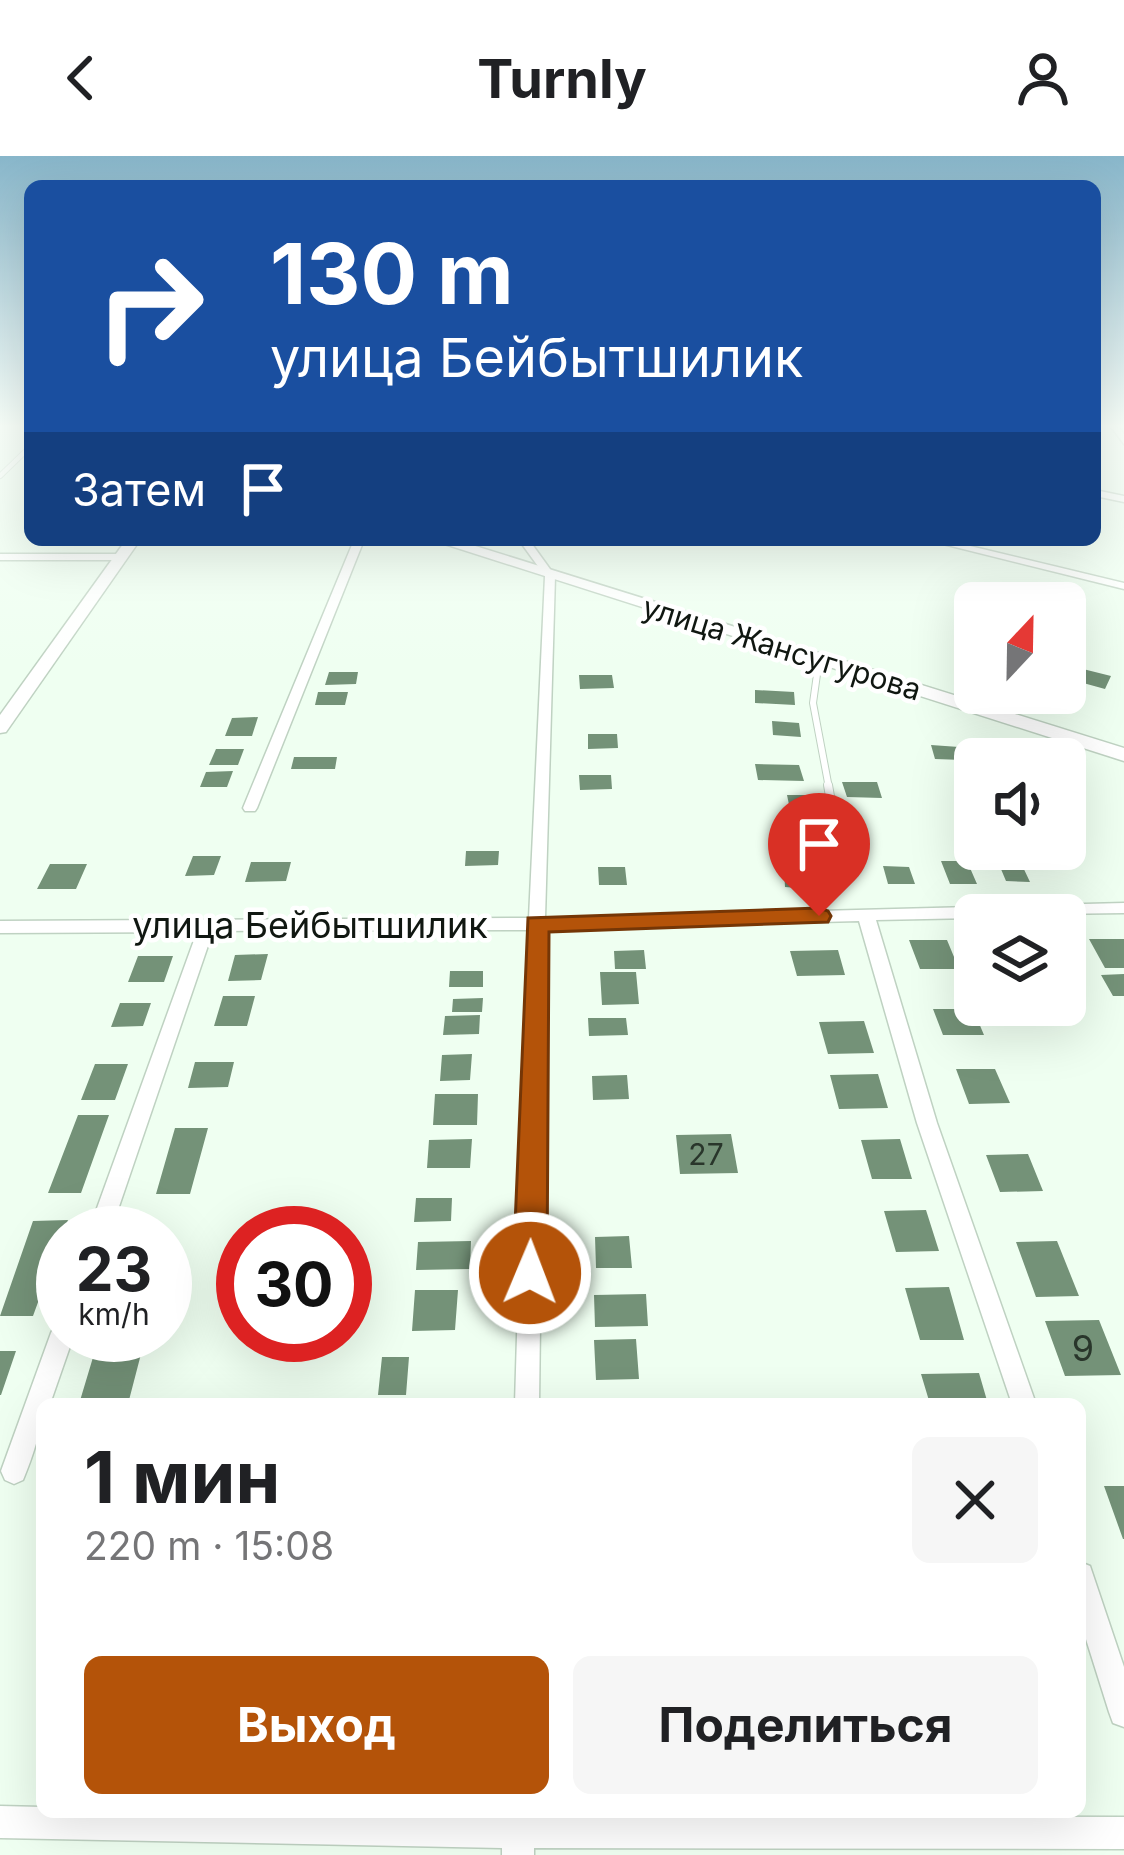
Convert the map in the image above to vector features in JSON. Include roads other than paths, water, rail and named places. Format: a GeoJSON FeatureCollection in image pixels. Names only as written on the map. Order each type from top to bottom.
{"type":"FeatureCollection","features":[{"type":"Feature","properties":{"kind":"main road","name":"улица Жансугурова"},"geometry":{"type":"LineString","coordinates":[[458,546],[1124,754]]}},
{"type":"Feature","properties":{"kind":"street"},"geometry":{"type":"LineString","coordinates":[[0,728],[130,546]]}},
{"type":"Feature","properties":{"kind":"street"},"geometry":{"type":"LineString","coordinates":[[250,808],[357,546]]}},
{"type":"Feature","properties":{"kind":"street"},"geometry":{"type":"LineString","coordinates":[[527,1398],[550,576],[528,546]]}},
{"type":"Feature","properties":{"kind":"street"},"geometry":{"type":"LineString","coordinates":[[957,546],[1124,586]]}},
{"type":"Feature","properties":{"kind":"street"},"geometry":{"type":"LineString","coordinates":[[0,557],[122,556]]}},
{"type":"Feature","properties":{"kind":"street","name":"улица Бейбытшилик"},"geometry":{"type":"LineString","coordinates":[[0,927],[537,924],[1124,908]]}},
{"type":"Feature","properties":{"kind":"street"},"geometry":{"type":"LineString","coordinates":[[866,915],[927,1123],[1022,1398]]}},
{"type":"Feature","properties":{"kind":"street"},"geometry":{"type":"LineString","coordinates":[[108,1206],[207,926]]}},
{"type":"Feature","properties":{"kind":"street"},"geometry":{"type":"LineString","coordinates":[[40,1398],[53,1362]]}},
{"type":"Feature","properties":{"kind":"street"},"geometry":{"type":"LineString","coordinates":[[14,1471],[36,1409]]}},
{"type":"Feature","properties":{"kind":"street"},"geometry":{"type":"LineString","coordinates":[[1086,1595],[1124,1712]]}},
{"type":"Feature","properties":{"kind":"street"},"geometry":{"type":"LineString","coordinates":[[0,1822],[519,1833],[1124,1833]]}},
{"type":"Feature","properties":{"kind":"lane"},"geometry":{"type":"LineString","coordinates":[[820,660],[813,704],[830,802]]}}]}
